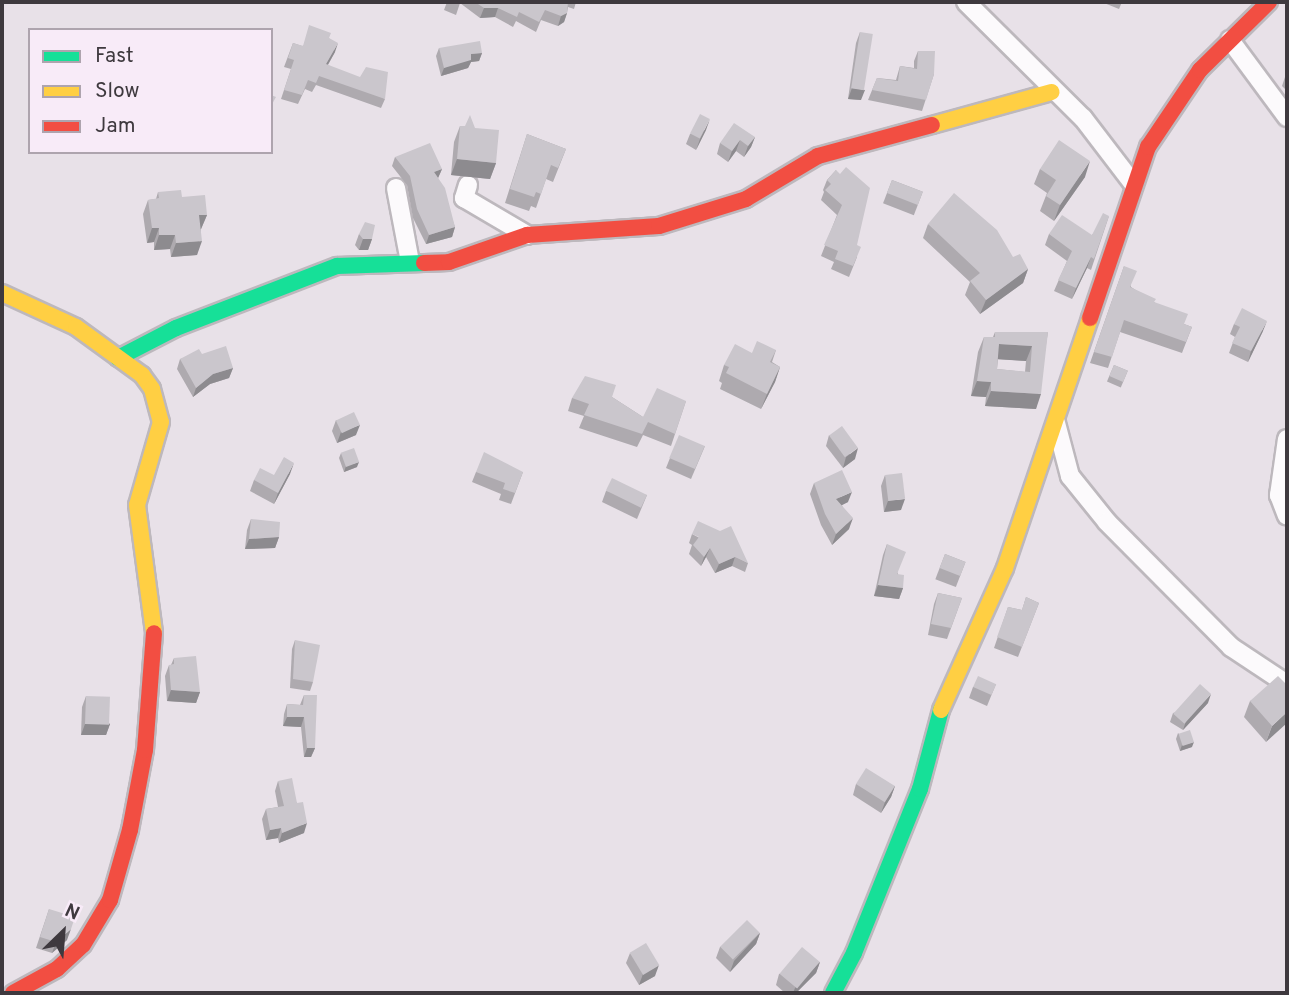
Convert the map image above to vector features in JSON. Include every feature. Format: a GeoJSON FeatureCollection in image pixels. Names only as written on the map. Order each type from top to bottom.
{"type":"FeatureCollection","features":[{"type":"Feature","properties":{"kind":"street"},"geometry":{"type":"LineString","coordinates":[[966,2],[1052,92],[1083,118],[1132,182]]}},
{"type":"Feature","properties":{"kind":"street"},"geometry":{"type":"LineString","coordinates":[[833,993],[854,953],[919,789],[938,717],[1005,568],[1132,182],[1178,97],[1269,2]]}},
{"type":"Feature","properties":{"kind":"street"},"geometry":{"type":"LineString","coordinates":[[1230,40],[1287,117]]}},
{"type":"Feature","properties":{"kind":"street"},"geometry":{"type":"LineString","coordinates":[[118,358],[145,343],[337,266],[449,262],[527,235],[659,226],[746,199],[818,156],[1052,92]]}},
{"type":"Feature","properties":{"kind":"street"},"geometry":{"type":"LineString","coordinates":[[468,185],[464,198],[527,235]]}},
{"type":"Feature","properties":{"kind":"street"},"geometry":{"type":"LineString","coordinates":[[396,188],[410,262]]}},
{"type":"Feature","properties":{"kind":"street"},"geometry":{"type":"LineString","coordinates":[[2,293],[76,327],[142,375],[152,389],[161,422],[137,505],[154,628],[140,784],[110,900],[83,945],[57,969],[13,993]]}},
{"type":"Feature","properties":{"kind":"street"},"geometry":{"type":"LineString","coordinates":[[142,375],[145,343]]}},
{"type":"Feature","properties":{"kind":"street"},"geometry":{"type":"LineString","coordinates":[[1055,420],[1070,476],[1107,522],[1231,647],[1287,684]]}},
{"type":"Feature","properties":{"kind":"street"},"geometry":{"type":"LineString","coordinates":[[1287,439],[1279,495],[1287,516]]}},
{"type":"Feature","properties":{"kind":"building"},"geometry":{"type":"Polygon","coordinates":[[[475,2],[568,2],[567,13],[561,16],[545,10],[539,22],[519,12],[517,17],[498,8],[484,8],[475,2]]]}},
{"type":"Feature","properties":{"kind":"building"},"geometry":{"type":"Polygon","coordinates":[[[309,25],[331,33],[329,38],[338,43],[326,64],[360,77],[366,67],[388,72],[385,99],[319,76],[316,83],[308,80],[302,95],[284,90],[294,60],[288,58],[293,43],[303,46],[309,25]]]}},
{"type":"Feature","properties":{"kind":"building"},"geometry":{"type":"Polygon","coordinates":[[[860,32],[873,34],[864,90],[851,88],[860,32]]]}},
{"type":"Feature","properties":{"kind":"building"},"geometry":{"type":"Polygon","coordinates":[[[480,41],[482,53],[471,54],[471,60],[444,68],[439,48],[480,41]]]}},
{"type":"Feature","properties":{"kind":"building"},"geometry":{"type":"Polygon","coordinates":[[[918,51],[935,51],[934,74],[926,100],[872,90],[877,78],[898,81],[900,66],[917,69],[918,51]]]}},
{"type":"Feature","properties":{"kind":"building"},"geometry":{"type":"Polygon","coordinates":[[[700,114],[710,119],[700,139],[690,134],[700,114]]]}},
{"type":"Feature","properties":{"kind":"building"},"geometry":{"type":"Polygon","coordinates":[[[470,115],[475,128],[499,130],[496,163],[457,159],[460,126],[465,126],[470,115]]]}},
{"type":"Feature","properties":{"kind":"building"},"geometry":{"type":"Polygon","coordinates":[[[734,123],[755,137],[748,146],[740,140],[732,151],[720,143],[734,123]]]}},
{"type":"Feature","properties":{"kind":"building"},"geometry":{"type":"Polygon","coordinates":[[[527,134],[566,149],[558,168],[551,165],[541,194],[536,192],[534,197],[510,189],[527,134]]]}},
{"type":"Feature","properties":{"kind":"building"},"geometry":{"type":"Polygon","coordinates":[[[1059,140],[1090,161],[1060,205],[1046,196],[1056,180],[1040,169],[1059,140]]]}},
{"type":"Feature","properties":{"kind":"building"},"geometry":{"type":"Polygon","coordinates":[[[430,143],[442,169],[434,172],[445,188],[455,227],[429,235],[417,209],[410,176],[395,157],[430,143]]]}},
{"type":"Feature","properties":{"kind":"building"},"geometry":{"type":"Polygon","coordinates":[[[846,167],[870,188],[857,245],[861,247],[853,266],[835,259],[838,251],[824,245],[842,205],[825,190],[831,184],[827,180],[836,170],[840,174],[846,167]]]}},
{"type":"Feature","properties":{"kind":"building"},"geometry":{"type":"Polygon","coordinates":[[[892,180],[923,192],[918,205],[887,193],[892,180]]]}},
{"type":"Feature","properties":{"kind":"building"},"geometry":{"type":"Polygon","coordinates":[[[181,190],[182,197],[205,195],[207,215],[199,215],[202,241],[176,243],[175,235],[159,235],[159,228],[152,228],[148,200],[159,198],[158,192],[181,190]]]}},
{"type":"Feature","properties":{"kind":"building"},"geometry":{"type":"Polygon","coordinates":[[[954,193],[997,230],[1013,257],[1020,254],[1028,269],[986,300],[970,281],[980,273],[928,224],[954,193]]]}},
{"type":"Feature","properties":{"kind":"building"},"geometry":{"type":"Polygon","coordinates":[[[1103,213],[1109,216],[1094,259],[1091,257],[1076,288],[1058,280],[1072,251],[1049,234],[1062,215],[1092,235],[1103,213]]]}},
{"type":"Feature","properties":{"kind":"building"},"geometry":{"type":"Polygon","coordinates":[[[365,222],[375,225],[372,239],[363,239],[359,234],[365,222]]]}},
{"type":"Feature","properties":{"kind":"building"},"geometry":{"type":"Polygon","coordinates":[[[1124,266],[1137,271],[1130,287],[1156,299],[1154,302],[1188,314],[1184,324],[1192,327],[1186,342],[1124,320],[1112,357],[1094,352],[1124,266]]]}},
{"type":"Feature","properties":{"kind":"building"},"geometry":{"type":"Polygon","coordinates":[[[1242,308],[1267,321],[1251,351],[1232,343],[1240,327],[1234,324],[1242,308]]]}},
{"type":"Feature","properties":{"kind":"building"},"geometry":{"type":"Polygon","coordinates":[[[995,332],[1048,332],[1041,394],[991,391],[991,382],[977,381],[984,337],[995,337],[995,332]],[[999,344],[997,369],[1030,372],[1032,346],[999,344]]]}},
{"type":"Feature","properties":{"kind":"building"},"geometry":{"type":"Polygon","coordinates":[[[757,341],[776,350],[770,362],[780,367],[767,394],[726,373],[729,367],[724,365],[735,344],[752,353],[757,341]]]}},
{"type":"Feature","properties":{"kind":"building"},"geometry":{"type":"Polygon","coordinates":[[[226,346],[233,368],[213,374],[196,388],[180,359],[199,349],[202,354],[226,346]]]}},
{"type":"Feature","properties":{"kind":"building"},"geometry":{"type":"Polygon","coordinates":[[[1114,365],[1128,371],[1123,382],[1109,376],[1114,365]]]}},
{"type":"Feature","properties":{"kind":"building"},"geometry":{"type":"Polygon","coordinates":[[[585,376],[616,385],[612,397],[643,417],[657,388],[686,401],[675,434],[648,422],[642,434],[584,415],[589,404],[572,398],[585,376]]]}},
{"type":"Feature","properties":{"kind":"building"},"geometry":{"type":"Polygon","coordinates":[[[354,412],[360,425],[342,433],[336,420],[354,412]]]}},
{"type":"Feature","properties":{"kind":"building"},"geometry":{"type":"Polygon","coordinates":[[[842,426],[858,448],[845,457],[829,435],[842,426]]]}},
{"type":"Feature","properties":{"kind":"building"},"geometry":{"type":"Polygon","coordinates":[[[679,435],[705,446],[695,469],[669,458],[679,435]]]}},
{"type":"Feature","properties":{"kind":"building"},"geometry":{"type":"Polygon","coordinates":[[[354,448],[359,462],[346,467],[341,453],[354,448]]]}},
{"type":"Feature","properties":{"kind":"building"},"geometry":{"type":"Polygon","coordinates":[[[484,452],[523,472],[515,493],[503,489],[505,483],[476,472],[484,452]]]}},
{"type":"Feature","properties":{"kind":"building"},"geometry":{"type":"Polygon","coordinates":[[[284,457],[294,463],[278,493],[254,480],[260,468],[274,475],[284,457]]]}},
{"type":"Feature","properties":{"kind":"building"},"geometry":{"type":"Polygon","coordinates":[[[842,470],[852,492],[836,499],[853,518],[836,534],[825,514],[814,483],[842,470]]]}},
{"type":"Feature","properties":{"kind":"building"},"geometry":{"type":"Polygon","coordinates":[[[902,473],[905,499],[888,501],[885,475],[902,473]]]}},
{"type":"Feature","properties":{"kind":"building"},"geometry":{"type":"Polygon","coordinates":[[[612,478],[647,495],[641,508],[606,491],[612,478]]]}},
{"type":"Feature","properties":{"kind":"building"},"geometry":{"type":"Polygon","coordinates":[[[251,519],[280,522],[279,537],[249,539],[251,519]]]}},
{"type":"Feature","properties":{"kind":"building"},"geometry":{"type":"Polygon","coordinates":[[[698,521],[720,531],[731,526],[748,563],[735,557],[719,564],[710,548],[704,557],[693,545],[699,537],[692,534],[698,521]]]}},
{"type":"Feature","properties":{"kind":"building"},"geometry":{"type":"Polygon","coordinates":[[[887,544],[906,552],[897,574],[904,575],[903,588],[878,585],[887,544]]]}},
{"type":"Feature","properties":{"kind":"building"},"geometry":{"type":"Polygon","coordinates":[[[945,554],[966,562],[960,576],[940,568],[945,554]]]}},
{"type":"Feature","properties":{"kind":"building"},"geometry":{"type":"Polygon","coordinates":[[[938,593],[962,598],[951,628],[931,624],[938,593]]]}},
{"type":"Feature","properties":{"kind":"building"},"geometry":{"type":"Polygon","coordinates":[[[1026,597],[1039,603],[1022,647],[997,637],[1008,607],[1022,610],[1026,597]]]}},
{"type":"Feature","properties":{"kind":"building"},"geometry":{"type":"Polygon","coordinates":[[[295,640],[320,645],[313,682],[293,679],[295,640]]]}},
{"type":"Feature","properties":{"kind":"building"},"geometry":{"type":"Polygon","coordinates":[[[196,656],[200,692],[171,690],[169,665],[174,664],[174,658],[196,656]]]}},
{"type":"Feature","properties":{"kind":"building"},"geometry":{"type":"Polygon","coordinates":[[[978,676],[996,684],[991,695],[973,687],[978,676]]]}},
{"type":"Feature","properties":{"kind":"building"},"geometry":{"type":"Polygon","coordinates":[[[1278,676],[1287,685],[1287,712],[1272,726],[1250,701],[1278,676]]]}},
{"type":"Feature","properties":{"kind":"building"},"geometry":{"type":"Polygon","coordinates":[[[1200,684],[1211,694],[1184,724],[1173,714],[1200,684]]]}},
{"type":"Feature","properties":{"kind":"building"},"geometry":{"type":"Polygon","coordinates":[[[304,695],[317,695],[315,748],[307,748],[304,717],[287,717],[287,704],[303,705],[304,695]]]}},
{"type":"Feature","properties":{"kind":"building"},"geometry":{"type":"Polygon","coordinates":[[[86,696],[110,697],[109,725],[85,724],[86,696]]]}},
{"type":"Feature","properties":{"kind":"building"},"geometry":{"type":"Polygon","coordinates":[[[1190,730],[1194,742],[1183,746],[1179,734],[1190,730]]]}},
{"type":"Feature","properties":{"kind":"building"},"geometry":{"type":"Polygon","coordinates":[[[866,768],[895,786],[885,802],[856,784],[866,768]]]}},
{"type":"Feature","properties":{"kind":"building"},"geometry":{"type":"Polygon","coordinates":[[[292,778],[297,803],[303,802],[307,823],[282,833],[281,828],[270,830],[266,809],[284,806],[278,781],[292,778]]]}},
{"type":"Feature","properties":{"kind":"building"},"geometry":{"type":"Polygon","coordinates":[[[49,909],[75,917],[71,929],[56,942],[40,937],[49,909]]]}},
{"type":"Feature","properties":{"kind":"building"},"geometry":{"type":"Polygon","coordinates":[[[747,920],[760,933],[733,960],[720,947],[747,920]]]}},
{"type":"Feature","properties":{"kind":"building"},"geometry":{"type":"Polygon","coordinates":[[[646,943],[659,965],[643,975],[630,953],[646,943]]]}},
{"type":"Feature","properties":{"kind":"building"},"geometry":{"type":"Polygon","coordinates":[[[802,947],[820,962],[797,989],[780,974],[802,947]]]}},
{"type":"Feature","properties":{"kind":"traffic: fast"},"geometry":{"type":"LineString","coordinates":[[118,358],[176,328],[337,266],[424,263]]}},
{"type":"Feature","properties":{"kind":"traffic: fast"},"geometry":{"type":"LineString","coordinates":[[833,993],[854,953],[920,789],[941,710]]}},
{"type":"Feature","properties":{"kind":"traffic: slow"},"geometry":{"type":"LineString","coordinates":[[932,125],[1052,92]]}},
{"type":"Feature","properties":{"kind":"traffic: slow"},"geometry":{"type":"LineString","coordinates":[[2,293],[76,327],[142,375],[152,389],[161,422],[137,505],[154,633]]}},
{"type":"Feature","properties":{"kind":"traffic: slow"},"geometry":{"type":"LineString","coordinates":[[941,710],[1005,568],[1090,318]]}},
{"type":"Feature","properties":{"kind":"traffic: jam"},"geometry":{"type":"LineString","coordinates":[[1090,318],[1148,147],[1200,70],[1269,2]]}},
{"type":"Feature","properties":{"kind":"traffic: jam"},"geometry":{"type":"LineString","coordinates":[[424,263],[449,262],[527,235],[659,226],[746,199],[818,156],[932,125]]}},
{"type":"Feature","properties":{"kind":"traffic: jam"},"geometry":{"type":"LineString","coordinates":[[13,993],[57,969],[83,945],[110,900],[130,830],[145,750],[154,633]]}}]}
